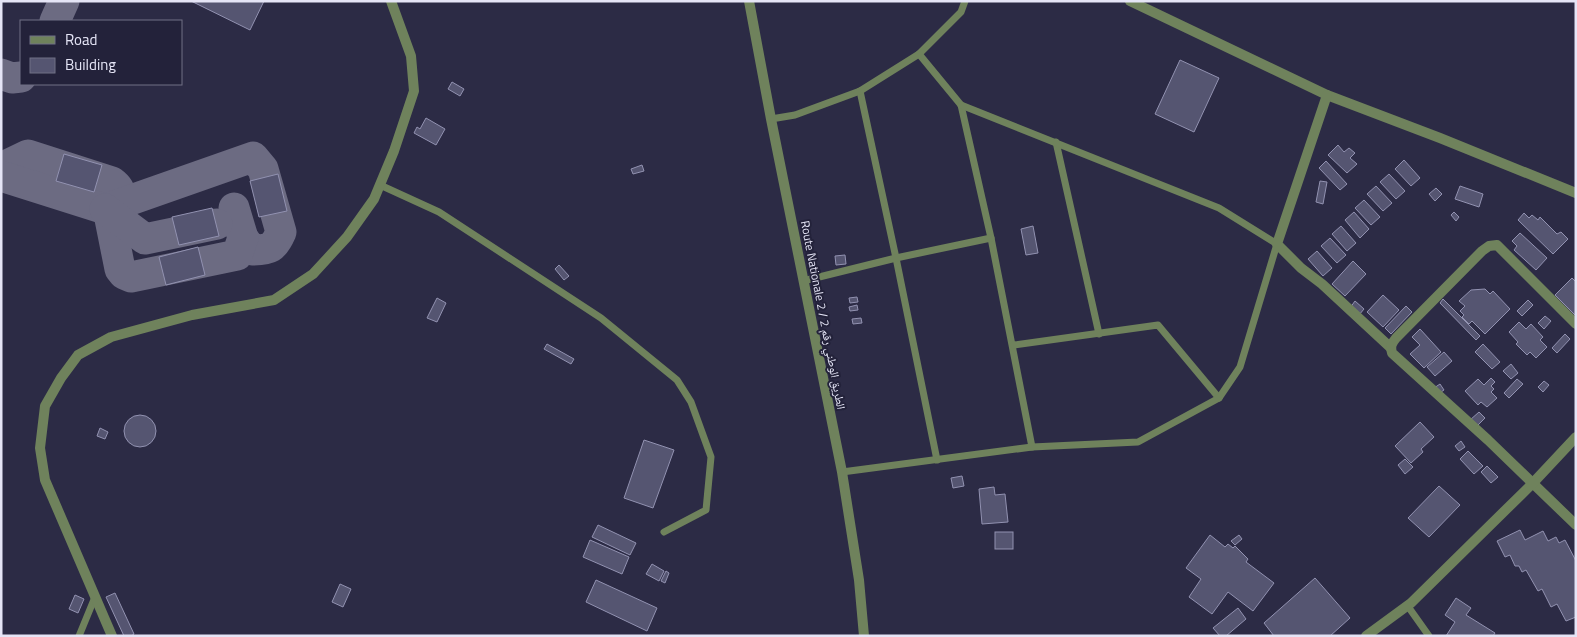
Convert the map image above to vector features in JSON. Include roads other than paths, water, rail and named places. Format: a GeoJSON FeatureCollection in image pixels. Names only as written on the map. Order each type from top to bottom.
{"type":"FeatureCollection","features":[{"type":"Feature","properties":{"kind":"street"},"geometry":{"type":"LineString","coordinates":[[112,636],[46,480],[40,448],[45,406],[61,378],[78,355],[111,337],[192,315],[274,300],[313,274],[347,236],[374,199],[394,151],[414,91],[411,56],[391,1]]}},
{"type":"Feature","properties":{"kind":"street","name":"Route Nationale 2 / الطريق الوطني رقم 2"},"geometry":{"type":"LineString","coordinates":[[749,1],[770,119],[842,472],[860,580],[864,636]]}},
{"type":"Feature","properties":{"kind":"street"},"geometry":{"type":"LineString","coordinates":[[1130,1],[1327,95],[1576,193]]}},
{"type":"Feature","properties":{"kind":"street"},"geometry":{"type":"LineString","coordinates":[[1327,95],[1277,244],[1301,268],[1322,284],[1391,348],[1392,353],[1488,440],[1576,525]]}},
{"type":"Feature","properties":{"kind":"street"},"geometry":{"type":"LineString","coordinates":[[1391,348],[1396,338],[1469,264],[1482,251],[1493,245],[1497,245],[1576,324]]}},
{"type":"Feature","properties":{"kind":"street"},"geometry":{"type":"LineString","coordinates":[[1366,636],[1407,605],[1532,484],[1576,437]]}},
{"type":"Feature","properties":{"kind":"lane"},"geometry":{"type":"LineString","coordinates":[[770,119],[795,115],[860,91],[920,54],[961,12],[965,1]]}},
{"type":"Feature","properties":{"kind":"lane"},"geometry":{"type":"LineString","coordinates":[[920,54],[961,104],[992,238],[1032,447]]}},
{"type":"Feature","properties":{"kind":"lane"},"geometry":{"type":"LineString","coordinates":[[860,91],[937,460]]}},
{"type":"Feature","properties":{"kind":"lane"},"geometry":{"type":"LineString","coordinates":[[842,472],[1032,447],[1138,442],[1219,398],[1240,367],[1277,244],[1219,208],[961,104]]}},
{"type":"Feature","properties":{"kind":"lane"},"geometry":{"type":"LineString","coordinates":[[1056,142],[1099,334]]}},
{"type":"Feature","properties":{"kind":"lane"},"geometry":{"type":"LineString","coordinates":[[380,185],[439,212],[601,318],[677,380],[691,402],[711,457],[706,510],[664,532]]}},
{"type":"Feature","properties":{"kind":"lane"},"geometry":{"type":"LineString","coordinates":[[803,281],[896,258],[992,238]]}},
{"type":"Feature","properties":{"kind":"lane"},"geometry":{"type":"LineString","coordinates":[[1014,345],[1158,326],[1219,398]]}},
{"type":"Feature","properties":{"kind":"lane"},"geometry":{"type":"LineString","coordinates":[[79,636],[95,597]]}},
{"type":"Feature","properties":{"kind":"lane"},"geometry":{"type":"LineString","coordinates":[[1407,605],[1429,636]]}}]}
